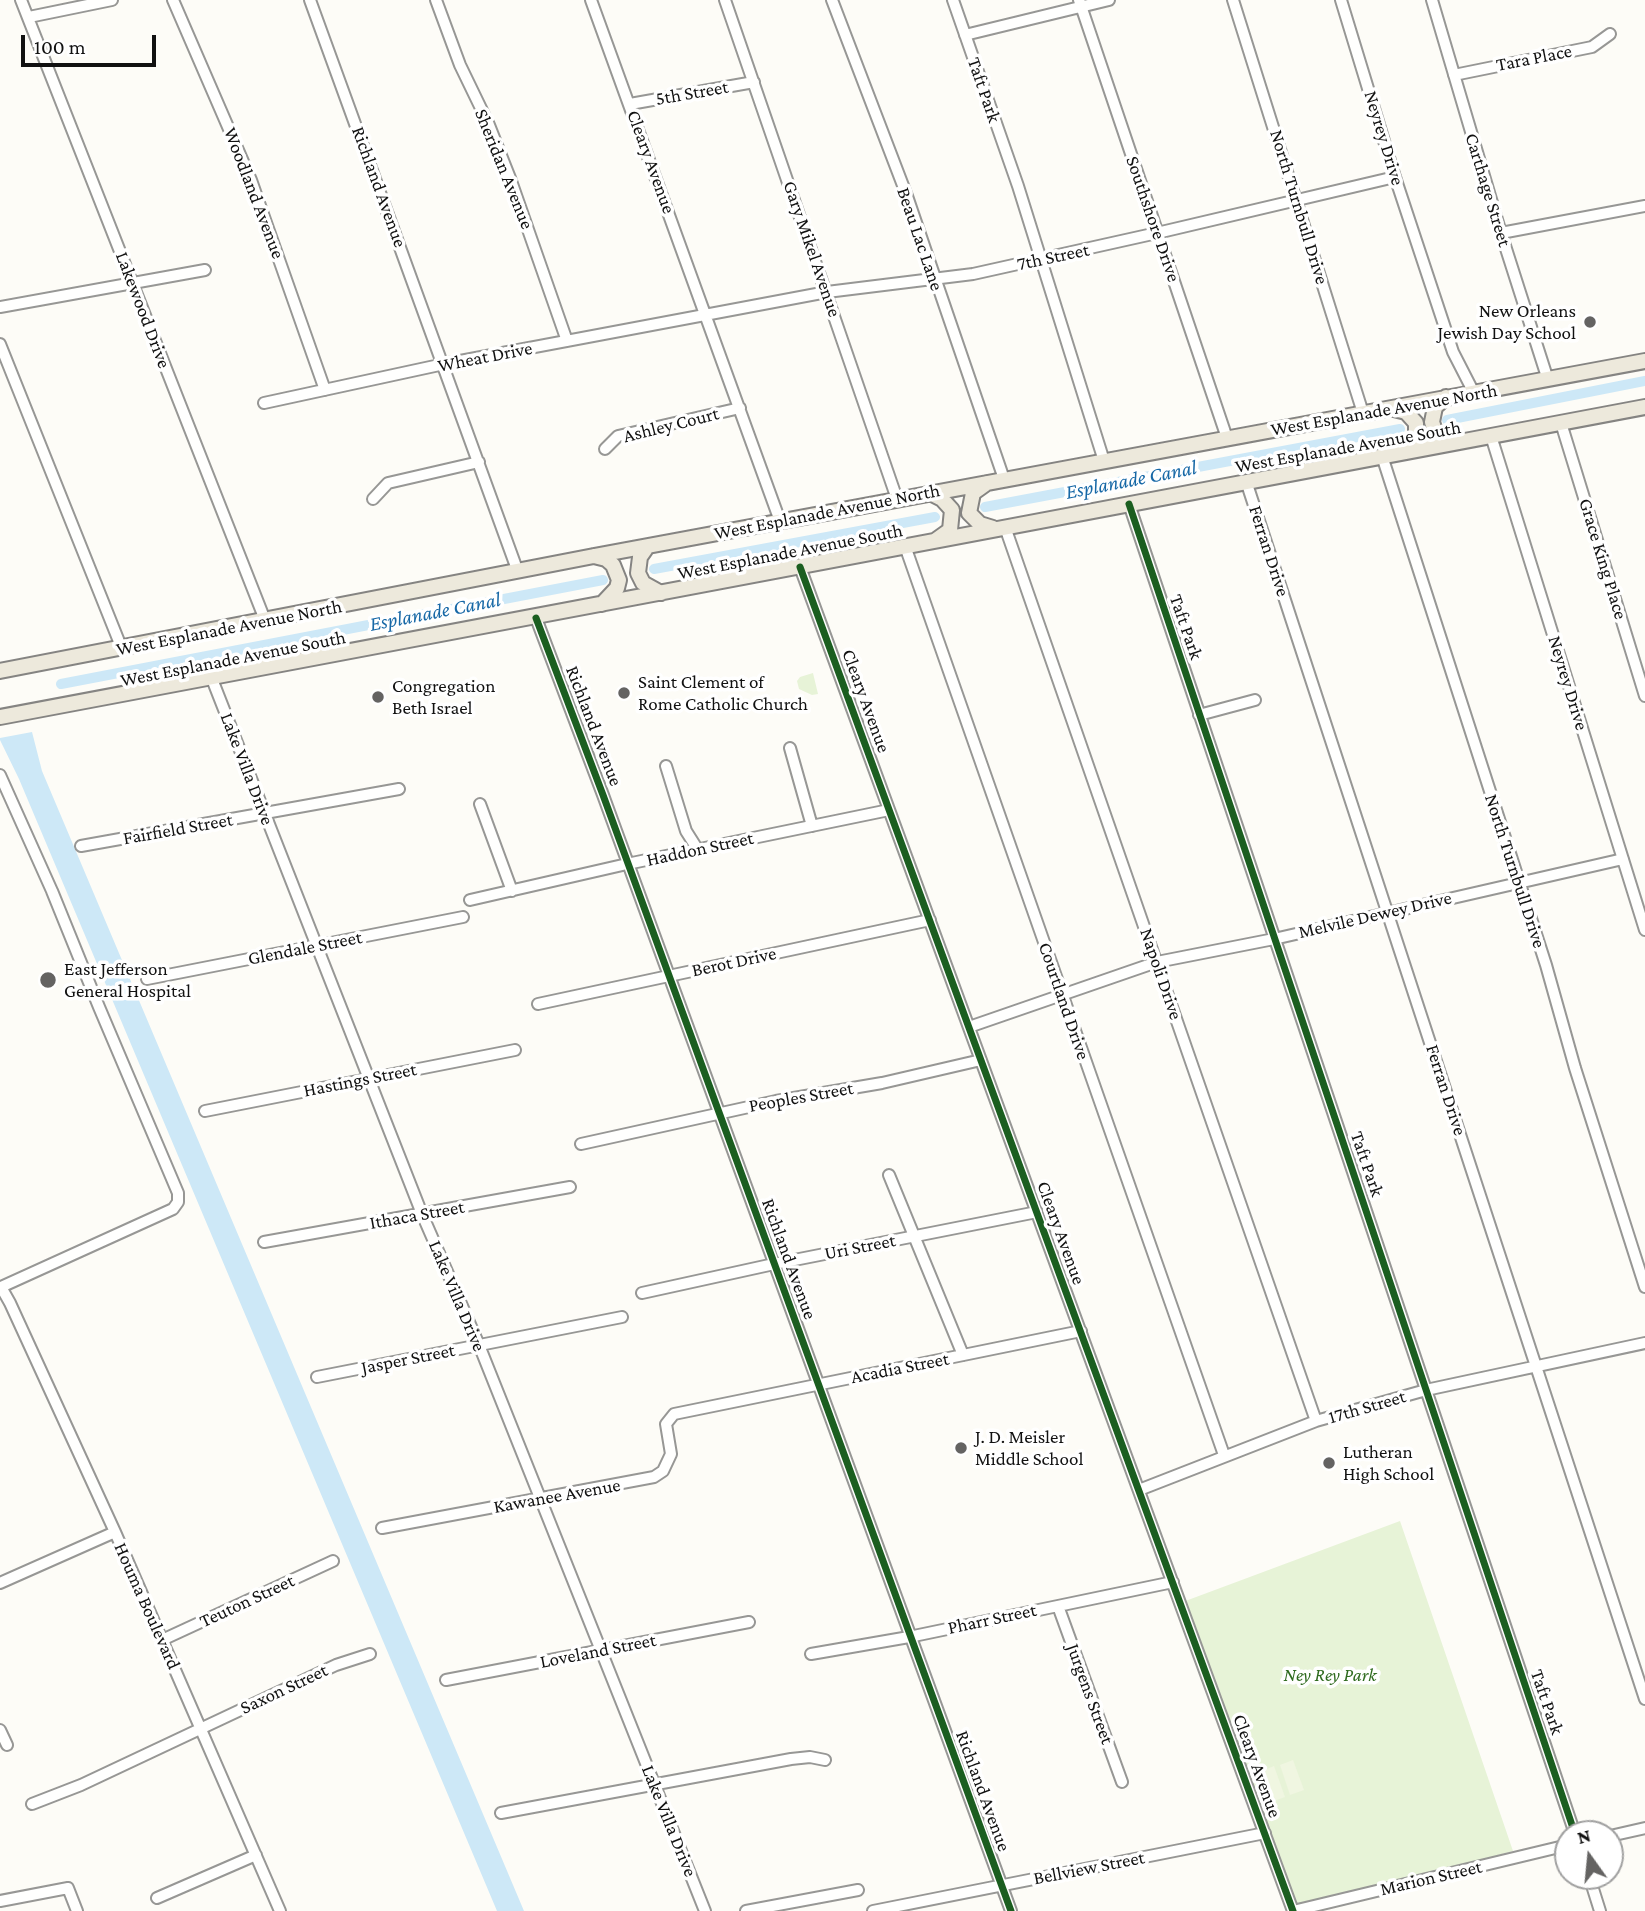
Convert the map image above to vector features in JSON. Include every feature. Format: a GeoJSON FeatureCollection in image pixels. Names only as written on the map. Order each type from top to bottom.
{"type":"FeatureCollection","features":[{"type":"Feature","properties":{"kind":"main road","name":"West Esplanade Avenue North"},"geometry":{"type":"LineString","coordinates":[[3,672],[594,556],[1645,361]]}},
{"type":"Feature","properties":{"kind":"main road"},"geometry":{"type":"LineString","coordinates":[[1446,397],[1435,407],[1433,422],[1435,430],[1457,442]]}},
{"type":"Feature","properties":{"kind":"main road","name":"West Esplanade Avenue South"},"geometry":{"type":"LineString","coordinates":[[10,714],[212,679],[1645,407]]}},
{"type":"Feature","properties":{"kind":"main road"},"geometry":{"type":"LineString","coordinates":[[1392,408],[1406,412],[1416,423],[1416,434],[1408,449],[1398,453]]}},
{"type":"Feature","properties":{"kind":"main road"},"geometry":{"type":"LineString","coordinates":[[988,482],[973,493],[970,513],[980,524],[1000,528]]}},
{"type":"Feature","properties":{"kind":"main road"},"geometry":{"type":"LineString","coordinates":[[930,493],[943,499],[952,510],[950,530],[935,540]]}},
{"type":"Feature","properties":{"kind":"main road"},"geometry":{"type":"LineString","coordinates":[[647,547],[640,557],[638,573],[643,583],[651,590],[661,593]]}},
{"type":"Feature","properties":{"kind":"main road"},"geometry":{"type":"LineString","coordinates":[[594,556],[606,559],[613,565],[619,580],[617,588],[602,604]]}},
{"type":"Feature","properties":{"kind":"street","name":"Lakewood Drive"},"geometry":{"type":"LineString","coordinates":[[22,0],[265,620]]}},
{"type":"Feature","properties":{"kind":"street"},"geometry":{"type":"LineString","coordinates":[[29,17],[112,0]]}},
{"type":"Feature","properties":{"kind":"street","name":"Woodland Avenue"},"geometry":{"type":"LineString","coordinates":[[173,0],[251,180],[325,390]]}},
{"type":"Feature","properties":{"kind":"street","name":"Richland Avenue"},"geometry":{"type":"LineString","coordinates":[[310,0],[518,572]]}},
{"type":"Feature","properties":{"kind":"street","name":"Sheridan Avenue"},"geometry":{"type":"LineString","coordinates":[[436,0],[460,65],[489,125],[510,178],[567,341]]}},
{"type":"Feature","properties":{"kind":"street","name":"Cleary Avenue"},"geometry":{"type":"LineString","coordinates":[[591,0],[780,521]]}},
{"type":"Feature","properties":{"kind":"street","name":"Gary Mikel Avenue"},"geometry":{"type":"LineString","coordinates":[[725,0],[897,499]]}},
{"type":"Feature","properties":{"kind":"street","name":"Beau Lac Lane"},"geometry":{"type":"LineString","coordinates":[[832,0],[907,196],[1004,479]]}},
{"type":"Feature","properties":{"kind":"street","name":"Taft Park"},"geometry":{"type":"LineString","coordinates":[[953,0],[1018,186],[1104,461]]}},
{"type":"Feature","properties":{"kind":"street"},"geometry":{"type":"LineString","coordinates":[[965,35],[1080,3],[1110,0]]}},
{"type":"Feature","properties":{"kind":"street","name":"North Turnbull Drive"},"geometry":{"type":"LineString","coordinates":[[1233,0],[1363,413]]}},
{"type":"Feature","properties":{"kind":"street","name":"Neyrey Drive"},"geometry":{"type":"LineString","coordinates":[[1341,0],[1395,177],[1454,352],[1474,393]]}},
{"type":"Feature","properties":{"kind":"street","name":"Carthage Street"},"geometry":{"type":"LineString","coordinates":[[1433,0],[1501,233],[1548,380]]}},
{"type":"Feature","properties":{"kind":"street","name":"Southshore Drive"},"geometry":{"type":"LineString","coordinates":[[1080,3],[1227,438]]}},
{"type":"Feature","properties":{"kind":"street","name":"Tara Place"},"geometry":{"type":"LineString","coordinates":[[1454,75],[1592,47],[1610,34]]}},
{"type":"Feature","properties":{"kind":"street","name":"5th Street"},"geometry":{"type":"LineString","coordinates":[[630,104],[754,82]]}},
{"type":"Feature","properties":{"kind":"street","name":"7th Street"},"geometry":{"type":"LineString","coordinates":[[707,315],[827,292],[973,274],[1395,177]]}},
{"type":"Feature","properties":{"kind":"street"},"geometry":{"type":"LineString","coordinates":[[1501,233],[1645,206]]}},
{"type":"Feature","properties":{"kind":"street"},"geometry":{"type":"LineString","coordinates":[[0,307],[205,270]]}},
{"type":"Feature","properties":{"kind":"street","name":"Wheat Drive"},"geometry":{"type":"LineString","coordinates":[[264,403],[444,364],[707,315]]}},
{"type":"Feature","properties":{"kind":"street"},"geometry":{"type":"LineString","coordinates":[[0,345],[122,649]]}},
{"type":"Feature","properties":{"kind":"street","name":"Ashley Court"},"geometry":{"type":"LineString","coordinates":[[605,449],[618,436],[740,408]]}},
{"type":"Feature","properties":{"kind":"street","name":"Grace King Place"},"geometry":{"type":"LineString","coordinates":[[1561,423],[1645,696]]}},
{"type":"Feature","properties":{"kind":"street","name":"Neyrey Drive"},"geometry":{"type":"LineString","coordinates":[[1491,436],[1645,930]]}},
{"type":"Feature","properties":{"kind":"street","name":"North Turnbull Drive"},"geometry":{"type":"LineString","coordinates":[[1382,456],[1546,965],[1575,1068],[1645,1287]]}},
{"type":"Feature","properties":{"kind":"street"},"geometry":{"type":"LineString","coordinates":[[373,499],[388,483],[479,462]]}},
{"type":"Feature","properties":{"kind":"street","name":"Ferran Drive"},"geometry":{"type":"LineString","coordinates":[[1246,481],[1645,1699]]}},
{"type":"Feature","properties":{"kind":"street","name":"Taft Park"},"geometry":{"type":"LineString","coordinates":[[1129,504],[1570,1820]]}},
{"type":"Feature","properties":{"kind":"street","name":"Napoli Drive"},"geometry":{"type":"LineString","coordinates":[[1000,528],[1157,962],[1316,1421]]}},
{"type":"Feature","properties":{"kind":"street","name":"Courtland Drive"},"geometry":{"type":"LineString","coordinates":[[905,546],[1224,1455]]}},
{"type":"Feature","properties":{"kind":"street","name":"Cleary Avenue"},"geometry":{"type":"LineString","coordinates":[[800,567],[1293,1911]]}},
{"type":"Feature","properties":{"kind":"street","name":"Richland Avenue"},"geometry":{"type":"LineString","coordinates":[[536,618],[1011,1911]]}},
{"type":"Feature","properties":{"kind":"street","name":"Lake Villa Drive"},"geometry":{"type":"LineString","coordinates":[[212,679],[422,1214],[479,1345],[705,1911]]}},
{"type":"Feature","properties":{"kind":"street"},"geometry":{"type":"LineString","coordinates":[[1199,715],[1255,700]]}},
{"type":"Feature","properties":{"kind":"street"},"geometry":{"type":"LineString","coordinates":[[790,748],[812,826]]}},
{"type":"Feature","properties":{"kind":"street"},"geometry":{"type":"LineString","coordinates":[[666,766],[686,831],[698,850]]}},
{"type":"Feature","properties":{"kind":"street"},"geometry":{"type":"LineString","coordinates":[[0,775],[52,891],[178,1193],[178,1202],[173,1209],[1,1287],[5,1306]]}},
{"type":"Feature","properties":{"kind":"street","name":"Fairfield Street"},"geometry":{"type":"LineString","coordinates":[[80,846],[399,789]]}},
{"type":"Feature","properties":{"kind":"street"},"geometry":{"type":"LineString","coordinates":[[480,804],[512,891]]}},
{"type":"Feature","properties":{"kind":"street","name":"Haddon Street"},"geometry":{"type":"LineString","coordinates":[[470,900],[889,810]]}},
{"type":"Feature","properties":{"kind":"street","name":"Melvile Dewey Drive"},"geometry":{"type":"LineString","coordinates":[[969,1027],[1157,962],[1274,939],[1623,859]]}},
{"type":"Feature","properties":{"kind":"street","name":"Glendale Street"},"geometry":{"type":"LineString","coordinates":[[146,979],[463,917]]}},
{"type":"Feature","properties":{"kind":"street","name":"Berot Drive"},"geometry":{"type":"LineString","coordinates":[[538,1004],[930,920]]}},
{"type":"Feature","properties":{"kind":"street","name":"Hastings Street"},"geometry":{"type":"LineString","coordinates":[[205,1111],[515,1050]]}},
{"type":"Feature","properties":{"kind":"street","name":"Peoples Street"},"geometry":{"type":"LineString","coordinates":[[580,1144],[776,1101],[882,1083],[981,1060]]}},
{"type":"Feature","properties":{"kind":"street"},"geometry":{"type":"LineString","coordinates":[[889,1175],[963,1355]]}},
{"type":"Feature","properties":{"kind":"street","name":"Ithaca Street"},"geometry":{"type":"LineString","coordinates":[[264,1242],[570,1187]]}},
{"type":"Feature","properties":{"kind":"street","name":"Uri Street"},"geometry":{"type":"LineString","coordinates":[[642,1293],[1037,1212]]}},
{"type":"Feature","properties":{"kind":"street","name":"Houma Boulevard"},"geometry":{"type":"LineString","coordinates":[[5,1306],[115,1532],[280,1911]]}},
{"type":"Feature","properties":{"kind":"street","name":"Jasper Street"},"geometry":{"type":"LineString","coordinates":[[317,1377],[622,1317]]}},
{"type":"Feature","properties":{"kind":"street","name":"Acadia Street"},"geometry":{"type":"LineString","coordinates":[[679,1413],[1081,1331]]}},
{"type":"Feature","properties":{"kind":"street","name":"17th Street"},"geometry":{"type":"LineString","coordinates":[[1139,1490],[1316,1421],[1426,1390],[1645,1343]]}},
{"type":"Feature","properties":{"kind":"street","name":"Kawanee Avenue"},"geometry":{"type":"LineString","coordinates":[[382,1528],[654,1477],[663,1471],[671,1454],[666,1431],[668,1419],[679,1413]]}},
{"type":"Feature","properties":{"kind":"street"},"geometry":{"type":"LineString","coordinates":[[0,1583],[115,1532]]}},
{"type":"Feature","properties":{"kind":"street","name":"Teuton Street"},"geometry":{"type":"LineString","coordinates":[[162,1640],[333,1561]]}},
{"type":"Feature","properties":{"kind":"street","name":"Pharr Street"},"geometry":{"type":"LineString","coordinates":[[810,1654],[909,1637],[1172,1582]]}},
{"type":"Feature","properties":{"kind":"street","name":"Jurgens Street"},"geometry":{"type":"LineString","coordinates":[[1058,1606],[1122,1782]]}},
{"type":"Feature","properties":{"kind":"street","name":"Loveland Street"},"geometry":{"type":"LineString","coordinates":[[446,1680],[750,1622]]}},
{"type":"Feature","properties":{"kind":"street","name":"Saxon Street"},"geometry":{"type":"LineString","coordinates":[[200,1728],[336,1665],[370,1654]]}},
{"type":"Feature","properties":{"kind":"street"},"geometry":{"type":"LineString","coordinates":[[32,1804],[81,1785],[200,1728]]}},
{"type":"Feature","properties":{"kind":"street"},"geometry":{"type":"LineString","coordinates":[[0,1730],[7,1745]]}},
{"type":"Feature","properties":{"kind":"street"},"geometry":{"type":"LineString","coordinates":[[501,1813],[791,1759],[810,1757],[825,1760]]}},
{"type":"Feature","properties":{"kind":"street"},"geometry":{"type":"LineString","coordinates":[[1624,1833],[1645,1828]]}},
{"type":"Feature","properties":{"kind":"street","name":"Bellview Street"},"geometry":{"type":"LineString","coordinates":[[873,1911],[1265,1833]]}},
{"type":"Feature","properties":{"kind":"street","name":"Marion Street"},"geometry":{"type":"LineString","coordinates":[[1293,1911],[1554,1848]]}},
{"type":"Feature","properties":{"kind":"street"},"geometry":{"type":"LineString","coordinates":[[158,1898],[256,1855]]}},
{"type":"Feature","properties":{"kind":"street"},"geometry":{"type":"LineString","coordinates":[[0,1901],[68,1888],[76,1911]]}},
{"type":"Feature","properties":{"kind":"street"},"geometry":{"type":"LineString","coordinates":[[746,1911],[858,1889]]}},
{"type":"Feature","properties":{"kind":"street"},"geometry":{"type":"LineString","coordinates":[[1594,1890],[1601,1911]]}},
{"type":"Feature","properties":{"kind":"green space"},"geometry":{"type":"Polygon","coordinates":[[[813,673],[818,694],[812,695],[799,689],[797,681],[800,677],[813,673]]]}},
{"type":"Feature","properties":{"kind":"green space","name":"Ney Rey Park"},"geometry":{"type":"Polygon","coordinates":[[[1400,1521],[1513,1851],[1293,1911],[1180,1603],[1400,1521]]]}},
{"type":"Feature","properties":{"kind":"green space"},"geometry":{"type":"Polygon","coordinates":[[[1293,1760],[1304,1790],[1290,1795],[1280,1765],[1293,1760]]]}},
{"type":"Feature","properties":{"kind":"green space"},"geometry":{"type":"Polygon","coordinates":[[[1274,1766],[1285,1797],[1271,1802],[1260,1772],[1274,1766]]]}},
{"type":"Feature","properties":{"kind":"water"},"geometry":{"type":"Polygon","coordinates":[[[32,732],[42,771],[524,1911],[497,1911],[19,779],[0,740],[32,732]]]}},
{"type":"Feature","properties":{"kind":"waterway","name":"Esplanade Canal"},"geometry":{"type":"LineString","coordinates":[[1447,420],[1645,381]]}},
{"type":"Feature","properties":{"kind":"waterway","name":"Esplanade Canal"},"geometry":{"type":"LineString","coordinates":[[985,507],[1400,429]]}},
{"type":"Feature","properties":{"kind":"waterway","name":"Esplanade Canal"},"geometry":{"type":"LineString","coordinates":[[654,569],[935,517]]}},
{"type":"Feature","properties":{"kind":"waterway","name":"Esplanade Canal"},"geometry":{"type":"LineString","coordinates":[[61,684],[603,580]]}},
{"type":"Feature","properties":{"kind":"cycle path"},"geometry":{"type":"LineString","coordinates":[[1129,504],[1570,1820]]}},
{"type":"Feature","properties":{"kind":"cycle path"},"geometry":{"type":"LineString","coordinates":[[800,567],[1293,1911]]}},
{"type":"Feature","properties":{"kind":"cycle path"},"geometry":{"type":"LineString","coordinates":[[536,618],[1011,1911]]}},
{"type":"Feature","properties":{"kind":"place","name":"New Orleans Jewish Day School"},"geometry":{"type":"Point","coordinates":[1590,322]}},
{"type":"Feature","properties":{"kind":"place","name":"Saint Clement of Rome Catholic Church"},"geometry":{"type":"Point","coordinates":[624,693]}},
{"type":"Feature","properties":{"kind":"place","name":"Congregation Beth Israel"},"geometry":{"type":"Point","coordinates":[378,697]}},
{"type":"Feature","properties":{"kind":"place","name":"East Jefferson General Hospital"},"geometry":{"type":"Point","coordinates":[48,980]}},
{"type":"Feature","properties":{"kind":"place","name":"J. D. Meisler Middle School"},"geometry":{"type":"Point","coordinates":[961,1448]}},
{"type":"Feature","properties":{"kind":"place","name":"Lutheran High School"},"geometry":{"type":"Point","coordinates":[1329,1463]}}]}
